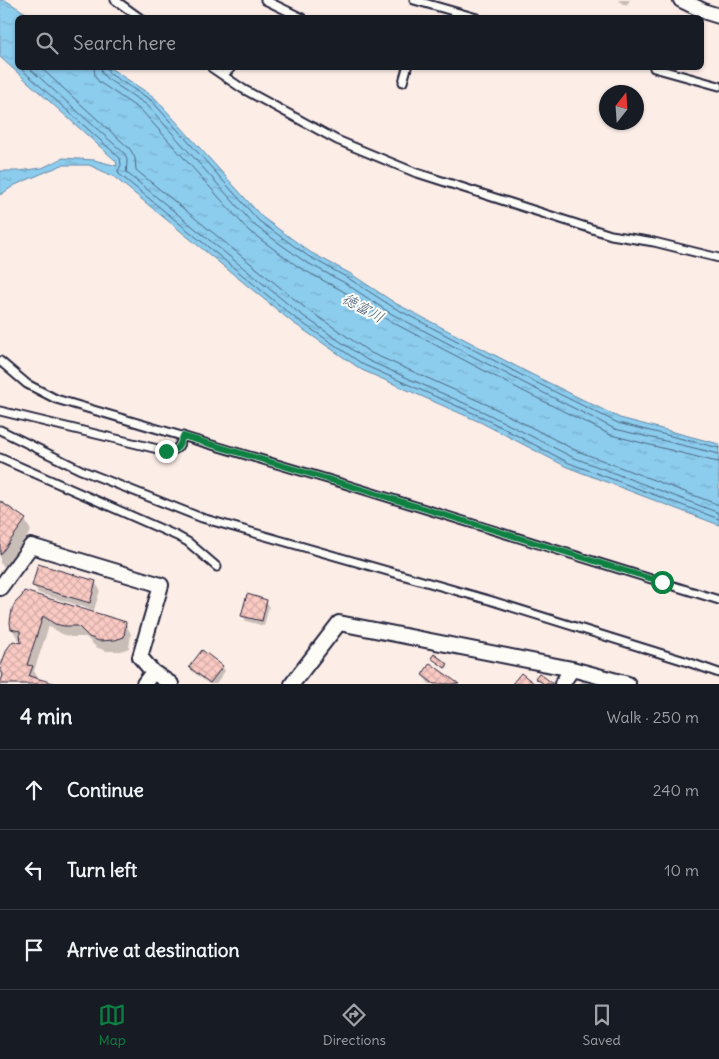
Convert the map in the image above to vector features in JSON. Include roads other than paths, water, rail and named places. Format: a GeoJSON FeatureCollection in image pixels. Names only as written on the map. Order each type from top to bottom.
{"type":"FeatureCollection","features":[{"type":"Feature","properties":{"kind":"street"},"geometry":{"type":"LineString","coordinates":[[683,0],[706,12],[719,16]]}},
{"type":"Feature","properties":{"kind":"street"},"geometry":{"type":"LineString","coordinates":[[0,588],[30,546],[161,585],[140,657],[153,672],[171,684]]}},
{"type":"Feature","properties":{"kind":"street"},"geometry":{"type":"LineString","coordinates":[[292,684],[339,623],[572,669],[628,684]]}},
{"type":"Feature","properties":{"kind":"street"},"geometry":{"type":"LineString","coordinates":[[562,684],[572,669]]}},
{"type":"Feature","properties":{"kind":"street"},"geometry":{"type":"LineString","coordinates":[[144,684],[153,672]]}},
{"type":"Feature","properties":{"kind":"lane"},"geometry":{"type":"LineString","coordinates":[[115,0],[136,15]]}},
{"type":"Feature","properties":{"kind":"lane"},"geometry":{"type":"LineString","coordinates":[[265,0],[296,15]]}},
{"type":"Feature","properties":{"kind":"lane"},"geometry":{"type":"LineString","coordinates":[[414,0],[466,15]]}},
{"type":"Feature","properties":{"kind":"lane"},"geometry":{"type":"LineString","coordinates":[[215,70],[242,89],[337,140],[414,172],[610,235],[654,242],[719,258]]}},
{"type":"Feature","properties":{"kind":"lane"},"geometry":{"type":"LineString","coordinates":[[224,75],[229,70]]}},
{"type":"Feature","properties":{"kind":"lane"},"geometry":{"type":"LineString","coordinates":[[403,82],[406,70]]}},
{"type":"Feature","properties":{"kind":"lane"},"geometry":{"type":"LineString","coordinates":[[661,70],[719,86]]}},
{"type":"Feature","properties":{"kind":"lane"},"geometry":{"type":"LineString","coordinates":[[0,361],[27,384],[56,399],[341,483],[719,600]]}},
{"type":"Feature","properties":{"kind":"lane"},"geometry":{"type":"LineString","coordinates":[[0,411],[166,451],[174,451],[179,447],[183,436]]}},
{"type":"Feature","properties":{"kind":"lane"},"geometry":{"type":"LineString","coordinates":[[0,430],[81,470],[202,518],[489,600],[719,673]]}},
{"type":"Feature","properties":{"kind":"lane"},"geometry":{"type":"LineString","coordinates":[[0,458],[178,536],[188,542],[217,567]]}},
{"type":"Feature","properties":{"kind":"water","name":"徳富川"},"geometry":{"type":"Polygon","coordinates":[[[0,0],[5,0],[29,15],[15,15],[15,70],[113,70],[154,97],[262,217],[310,252],[351,274],[395,303],[620,418],[719,444],[719,525],[567,467],[480,422],[362,370],[292,322],[113,176],[89,165],[62,165],[15,185],[0,195],[0,171],[42,168],[63,158],[94,160],[117,166],[116,161],[0,57],[0,0]]]}}]}
